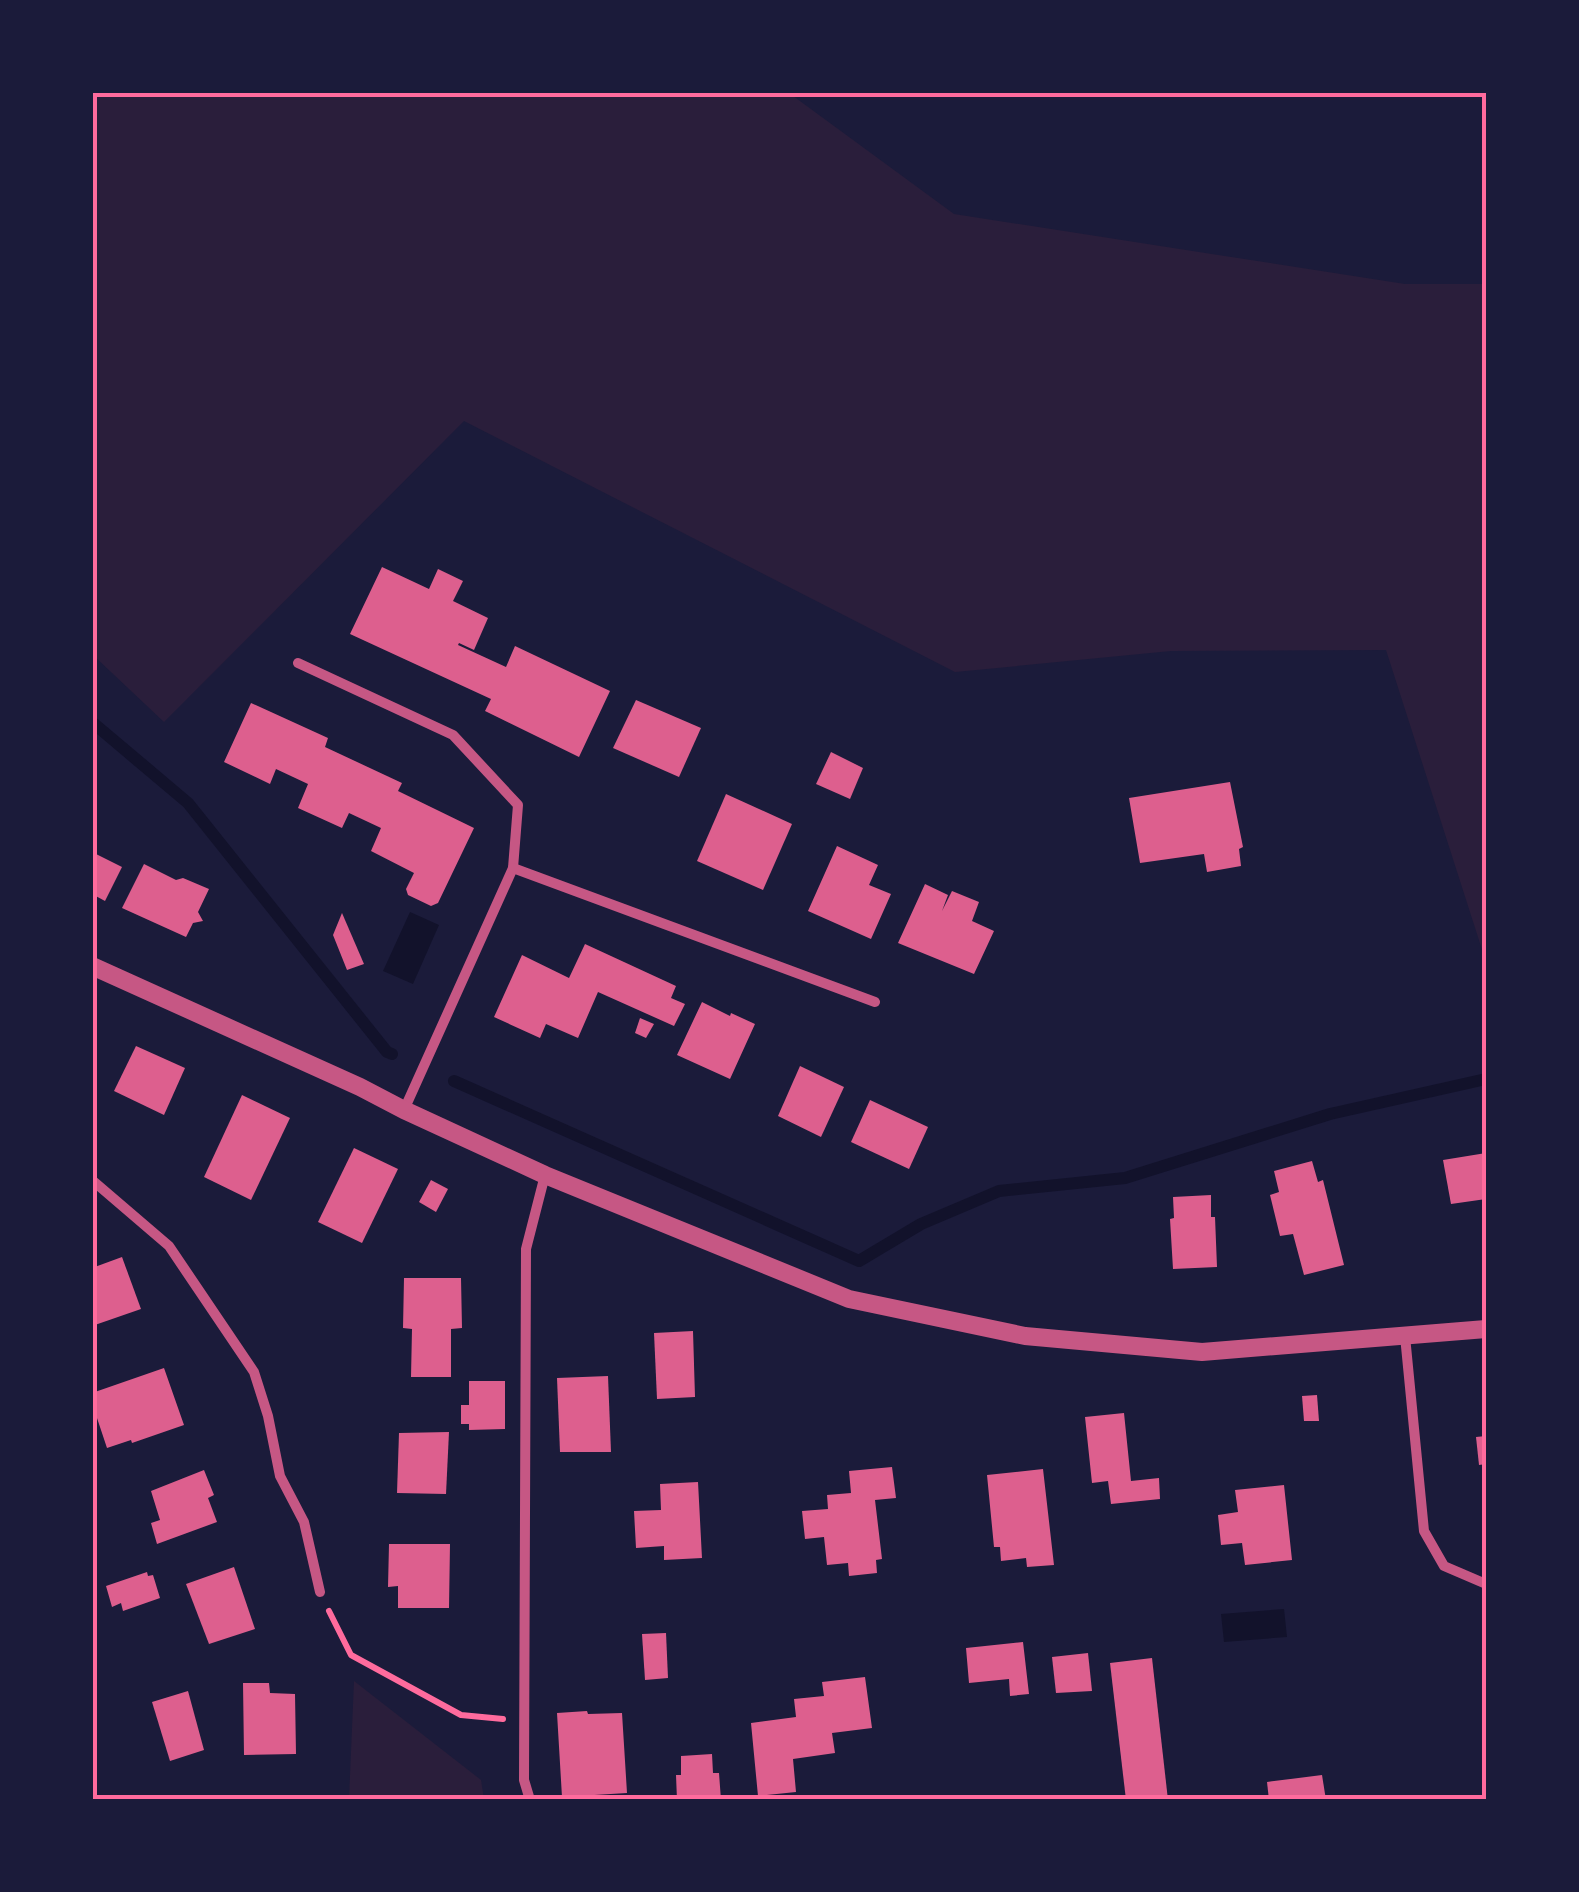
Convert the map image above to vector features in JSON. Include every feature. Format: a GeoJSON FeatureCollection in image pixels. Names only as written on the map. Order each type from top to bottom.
{"type":"FeatureCollection","features":[{"type":"Feature","properties":{"kind":"street"},"geometry":{"type":"LineString","coordinates":[[298,663],[453,736],[518,804],[513,868],[404,1110]]}},
{"type":"Feature","properties":{"kind":"street"},"geometry":{"type":"LineString","coordinates":[[513,868],[875,1002]]}},
{"type":"Feature","properties":{"kind":"street"},"geometry":{"type":"LineString","coordinates":[[92,966],[545,1175],[849,1299],[1025,1336],[1202,1352],[1486,1328]]}},
{"type":"Feature","properties":{"kind":"street"},"geometry":{"type":"LineString","coordinates":[[530,1800],[524,1780],[526,1249],[545,1175]]}},
{"type":"Feature","properties":{"kind":"street"},"geometry":{"type":"LineString","coordinates":[[92,1180],[169,1246],[254,1372],[280,1476],[304,1522],[320,1592]]}},
{"type":"Feature","properties":{"kind":"street"},"geometry":{"type":"LineString","coordinates":[[1405,1336],[1424,1531],[1444,1566],[1486,1584]]}},
{"type":"Feature","properties":{"kind":"path"},"geometry":{"type":"LineString","coordinates":[[320,1592],[351,1656],[461,1715],[524,1721]]}},
{"type":"Feature","properties":{"kind":"shaded area"},"geometry":{"type":"Polygon","coordinates":[[[92,93],[789,93],[954,214],[1405,284],[1486,284],[1486,962],[1386,650],[1171,651],[955,672],[464,421],[164,722],[93,655],[92,93]]]}},
{"type":"Feature","properties":{"kind":"shaded area"},"geometry":{"type":"Polygon","coordinates":[[[410,912],[439,925],[413,984],[383,971],[410,912]]]}},
{"type":"Feature","properties":{"kind":"shaded area"},"geometry":{"type":"Polygon","coordinates":[[[1284,1609],[1287,1637],[1224,1642],[1221,1614],[1284,1609]]]}},
{"type":"Feature","properties":{"kind":"shaded area"},"geometry":{"type":"Polygon","coordinates":[[[354,1681],[481,1780],[484,1799],[349,1799],[354,1681]]]}},
{"type":"Feature","properties":{"kind":"building"},"geometry":{"type":"Polygon","coordinates":[[[382,567],[429,589],[438,569],[463,581],[453,601],[488,618],[474,650],[458,645],[506,667],[515,646],[610,691],[579,757],[485,711],[491,699],[350,634],[382,567]]]}},
{"type":"Feature","properties":{"kind":"building"},"geometry":{"type":"Polygon","coordinates":[[[636,700],[701,728],[679,777],[613,748],[636,700]]]}},
{"type":"Feature","properties":{"kind":"building"},"geometry":{"type":"Polygon","coordinates":[[[251,703],[328,738],[325,747],[402,783],[398,791],[474,828],[438,903],[431,906],[408,895],[406,889],[414,873],[371,851],[381,828],[349,813],[342,828],[298,808],[308,784],[276,769],[270,784],[224,762],[251,703]]]}},
{"type":"Feature","properties":{"kind":"building"},"geometry":{"type":"Polygon","coordinates":[[[831,752],[863,768],[850,799],[816,784],[831,752]]]}},
{"type":"Feature","properties":{"kind":"building"},"geometry":{"type":"Polygon","coordinates":[[[1230,782],[1243,847],[1239,849],[1241,866],[1207,872],[1204,854],[1140,863],[1129,798],[1230,782]]]}},
{"type":"Feature","properties":{"kind":"building"},"geometry":{"type":"Polygon","coordinates":[[[726,794],[792,824],[763,890],[697,861],[726,794]]]}},
{"type":"Feature","properties":{"kind":"building"},"geometry":{"type":"Polygon","coordinates":[[[837,846],[878,865],[869,885],[891,894],[871,939],[808,911],[837,846]]]}},
{"type":"Feature","properties":{"kind":"building"},"geometry":{"type":"Polygon","coordinates":[[[92,852],[122,867],[105,901],[92,894],[92,852]]]}},
{"type":"Feature","properties":{"kind":"building"},"geometry":{"type":"Polygon","coordinates":[[[144,864],[176,880],[183,878],[209,889],[198,912],[203,921],[193,923],[186,937],[122,908],[144,864]]]}},
{"type":"Feature","properties":{"kind":"building"},"geometry":{"type":"Polygon","coordinates":[[[925,884],[948,895],[942,911],[952,891],[979,902],[972,921],[994,931],[974,974],[898,943],[925,884]]]}},
{"type":"Feature","properties":{"kind":"building"},"geometry":{"type":"Polygon","coordinates":[[[342,913],[364,964],[347,970],[333,935],[342,913]]]}},
{"type":"Feature","properties":{"kind":"building"},"geometry":{"type":"Polygon","coordinates":[[[585,944],[676,986],[671,998],[685,1004],[674,1026],[598,992],[578,1038],[546,1024],[540,1038],[494,1017],[522,955],[569,978],[585,944]]]}},
{"type":"Feature","properties":{"kind":"building"},"geometry":{"type":"Polygon","coordinates":[[[702,1002],[755,1024],[730,1079],[677,1055],[702,1002]]]}},
{"type":"Feature","properties":{"kind":"building"},"geometry":{"type":"Polygon","coordinates":[[[640,1018],[654,1024],[646,1038],[635,1033],[640,1018]]]}},
{"type":"Feature","properties":{"kind":"building"},"geometry":{"type":"Polygon","coordinates":[[[136,1046],[185,1068],[164,1115],[114,1091],[136,1046]]]}},
{"type":"Feature","properties":{"kind":"building"},"geometry":{"type":"Polygon","coordinates":[[[800,1066],[844,1087],[821,1137],[778,1116],[800,1066]]]}},
{"type":"Feature","properties":{"kind":"building"},"geometry":{"type":"Polygon","coordinates":[[[242,1095],[290,1118],[251,1200],[204,1177],[242,1095]]]}},
{"type":"Feature","properties":{"kind":"building"},"geometry":{"type":"Polygon","coordinates":[[[870,1100],[928,1127],[909,1169],[851,1142],[870,1100]]]}},
{"type":"Feature","properties":{"kind":"building"},"geometry":{"type":"Polygon","coordinates":[[[354,1148],[398,1169],[362,1243],[318,1222],[354,1148]]]}},
{"type":"Feature","properties":{"kind":"building"},"geometry":{"type":"Polygon","coordinates":[[[1486,1153],[1486,1199],[1451,1204],[1443,1160],[1486,1153]]]}},
{"type":"Feature","properties":{"kind":"building"},"geometry":{"type":"Polygon","coordinates":[[[1312,1161],[1318,1182],[1323,1180],[1344,1265],[1304,1275],[1293,1234],[1280,1236],[1270,1195],[1279,1192],[1274,1171],[1312,1161]]]}},
{"type":"Feature","properties":{"kind":"building"},"geometry":{"type":"Polygon","coordinates":[[[431,1180],[448,1189],[436,1212],[419,1202],[431,1180]]]}},
{"type":"Feature","properties":{"kind":"building"},"geometry":{"type":"Polygon","coordinates":[[[1211,1195],[1217,1267],[1173,1269],[1173,1197],[1211,1195]]]}},
{"type":"Feature","properties":{"kind":"building"},"geometry":{"type":"Polygon","coordinates":[[[122,1257],[141,1309],[92,1326],[92,1268],[122,1257]]]}},
{"type":"Feature","properties":{"kind":"building"},"geometry":{"type":"Polygon","coordinates":[[[404,1278],[461,1278],[462,1328],[451,1329],[451,1377],[411,1377],[412,1329],[403,1328],[404,1278]]]}},
{"type":"Feature","properties":{"kind":"building"},"geometry":{"type":"Polygon","coordinates":[[[693,1331],[695,1397],[657,1399],[654,1333],[693,1331]]]}},
{"type":"Feature","properties":{"kind":"building"},"geometry":{"type":"Polygon","coordinates":[[[164,1368],[184,1425],[107,1448],[92,1393],[164,1368]]]}},
{"type":"Feature","properties":{"kind":"building"},"geometry":{"type":"Polygon","coordinates":[[[608,1376],[611,1452],[560,1452],[557,1378],[608,1376]]]}},
{"type":"Feature","properties":{"kind":"building"},"geometry":{"type":"Polygon","coordinates":[[[469,1381],[505,1381],[505,1429],[469,1430],[469,1424],[461,1424],[461,1405],[469,1405],[469,1381]]]}},
{"type":"Feature","properties":{"kind":"building"},"geometry":{"type":"Polygon","coordinates":[[[1317,1395],[1319,1421],[1304,1421],[1302,1396],[1317,1395]]]}},
{"type":"Feature","properties":{"kind":"building"},"geometry":{"type":"Polygon","coordinates":[[[1124,1413],[1131,1481],[1159,1478],[1160,1499],[1111,1504],[1108,1481],[1092,1483],[1085,1417],[1124,1413]]]}},
{"type":"Feature","properties":{"kind":"building"},"geometry":{"type":"Polygon","coordinates":[[[449,1432],[446,1494],[397,1493],[399,1433],[449,1432]]]}},
{"type":"Feature","properties":{"kind":"building"},"geometry":{"type":"Polygon","coordinates":[[[1486,1436],[1486,1464],[1479,1465],[1476,1437],[1486,1436]]]}},
{"type":"Feature","properties":{"kind":"building"},"geometry":{"type":"Polygon","coordinates":[[[892,1467],[896,1498],[875,1500],[882,1559],[876,1560],[877,1573],[849,1576],[848,1563],[827,1565],[824,1537],[805,1539],[802,1511],[828,1509],[827,1495],[851,1493],[849,1471],[892,1467]]]}},
{"type":"Feature","properties":{"kind":"building"},"geometry":{"type":"Polygon","coordinates":[[[1043,1469],[1054,1565],[1027,1567],[1026,1558],[1001,1561],[1000,1547],[994,1547],[987,1475],[1043,1469]]]}},
{"type":"Feature","properties":{"kind":"building"},"geometry":{"type":"Polygon","coordinates":[[[204,1470],[214,1495],[208,1498],[217,1522],[157,1544],[151,1523],[160,1520],[151,1491],[204,1470]]]}},
{"type":"Feature","properties":{"kind":"building"},"geometry":{"type":"Polygon","coordinates":[[[698,1482],[702,1558],[664,1560],[664,1546],[636,1548],[634,1511],[661,1510],[660,1484],[698,1482]]]}},
{"type":"Feature","properties":{"kind":"building"},"geometry":{"type":"Polygon","coordinates":[[[1284,1485],[1292,1560],[1245,1565],[1242,1543],[1221,1545],[1218,1515],[1238,1512],[1235,1490],[1284,1485]]]}},
{"type":"Feature","properties":{"kind":"building"},"geometry":{"type":"Polygon","coordinates":[[[389,1544],[450,1544],[449,1608],[398,1608],[398,1586],[388,1587],[389,1544]]]}},
{"type":"Feature","properties":{"kind":"building"},"geometry":{"type":"Polygon","coordinates":[[[234,1567],[255,1629],[209,1644],[186,1584],[234,1567]]]}},
{"type":"Feature","properties":{"kind":"building"},"geometry":{"type":"Polygon","coordinates":[[[147,1572],[148,1576],[153,1575],[160,1598],[123,1611],[121,1603],[112,1607],[106,1586],[147,1572]]]}},
{"type":"Feature","properties":{"kind":"building"},"geometry":{"type":"Polygon","coordinates":[[[666,1633],[668,1678],[645,1680],[642,1634],[666,1633]]]}},
{"type":"Feature","properties":{"kind":"building"},"geometry":{"type":"Polygon","coordinates":[[[1023,1642],[1029,1694],[1010,1696],[1009,1679],[969,1683],[966,1648],[1023,1642]]]}},
{"type":"Feature","properties":{"kind":"building"},"geometry":{"type":"Polygon","coordinates":[[[1088,1653],[1092,1691],[1056,1693],[1052,1657],[1088,1653]]]}},
{"type":"Feature","properties":{"kind":"building"},"geometry":{"type":"Polygon","coordinates":[[[1152,1658],[1168,1800],[1126,1800],[1110,1663],[1152,1658]]]}},
{"type":"Feature","properties":{"kind":"building"},"geometry":{"type":"Polygon","coordinates":[[[865,1677],[872,1728],[832,1733],[835,1753],[793,1759],[796,1792],[758,1796],[751,1723],[796,1717],[794,1699],[824,1696],[822,1682],[865,1677]]]}},
{"type":"Feature","properties":{"kind":"building"},"geometry":{"type":"Polygon","coordinates":[[[243,1683],[269,1683],[270,1693],[295,1694],[296,1754],[244,1755],[243,1683]]]}},
{"type":"Feature","properties":{"kind":"building"},"geometry":{"type":"Polygon","coordinates":[[[188,1691],[204,1750],[170,1761],[152,1702],[188,1691]]]}},
{"type":"Feature","properties":{"kind":"building"},"geometry":{"type":"Polygon","coordinates":[[[557,1713],[622,1713],[627,1793],[562,1797],[557,1713]]]}},
{"type":"Feature","properties":{"kind":"building"},"geometry":{"type":"Polygon","coordinates":[[[712,1754],[713,1773],[719,1773],[721,1800],[677,1800],[676,1775],[681,1775],[681,1756],[712,1754]]]}},
{"type":"Feature","properties":{"kind":"building"},"geometry":{"type":"Polygon","coordinates":[[[1322,1775],[1326,1800],[1269,1800],[1267,1782],[1322,1775]]]}},
{"type":"Feature","properties":{"kind":"waterway"},"geometry":{"type":"LineString","coordinates":[[92,722],[188,803],[392,1054]]}},
{"type":"Feature","properties":{"kind":"waterway"},"geometry":{"type":"LineString","coordinates":[[454,1081],[859,1261],[921,1224],[999,1191],[1125,1178],[1330,1114],[1486,1079]]}}]}
